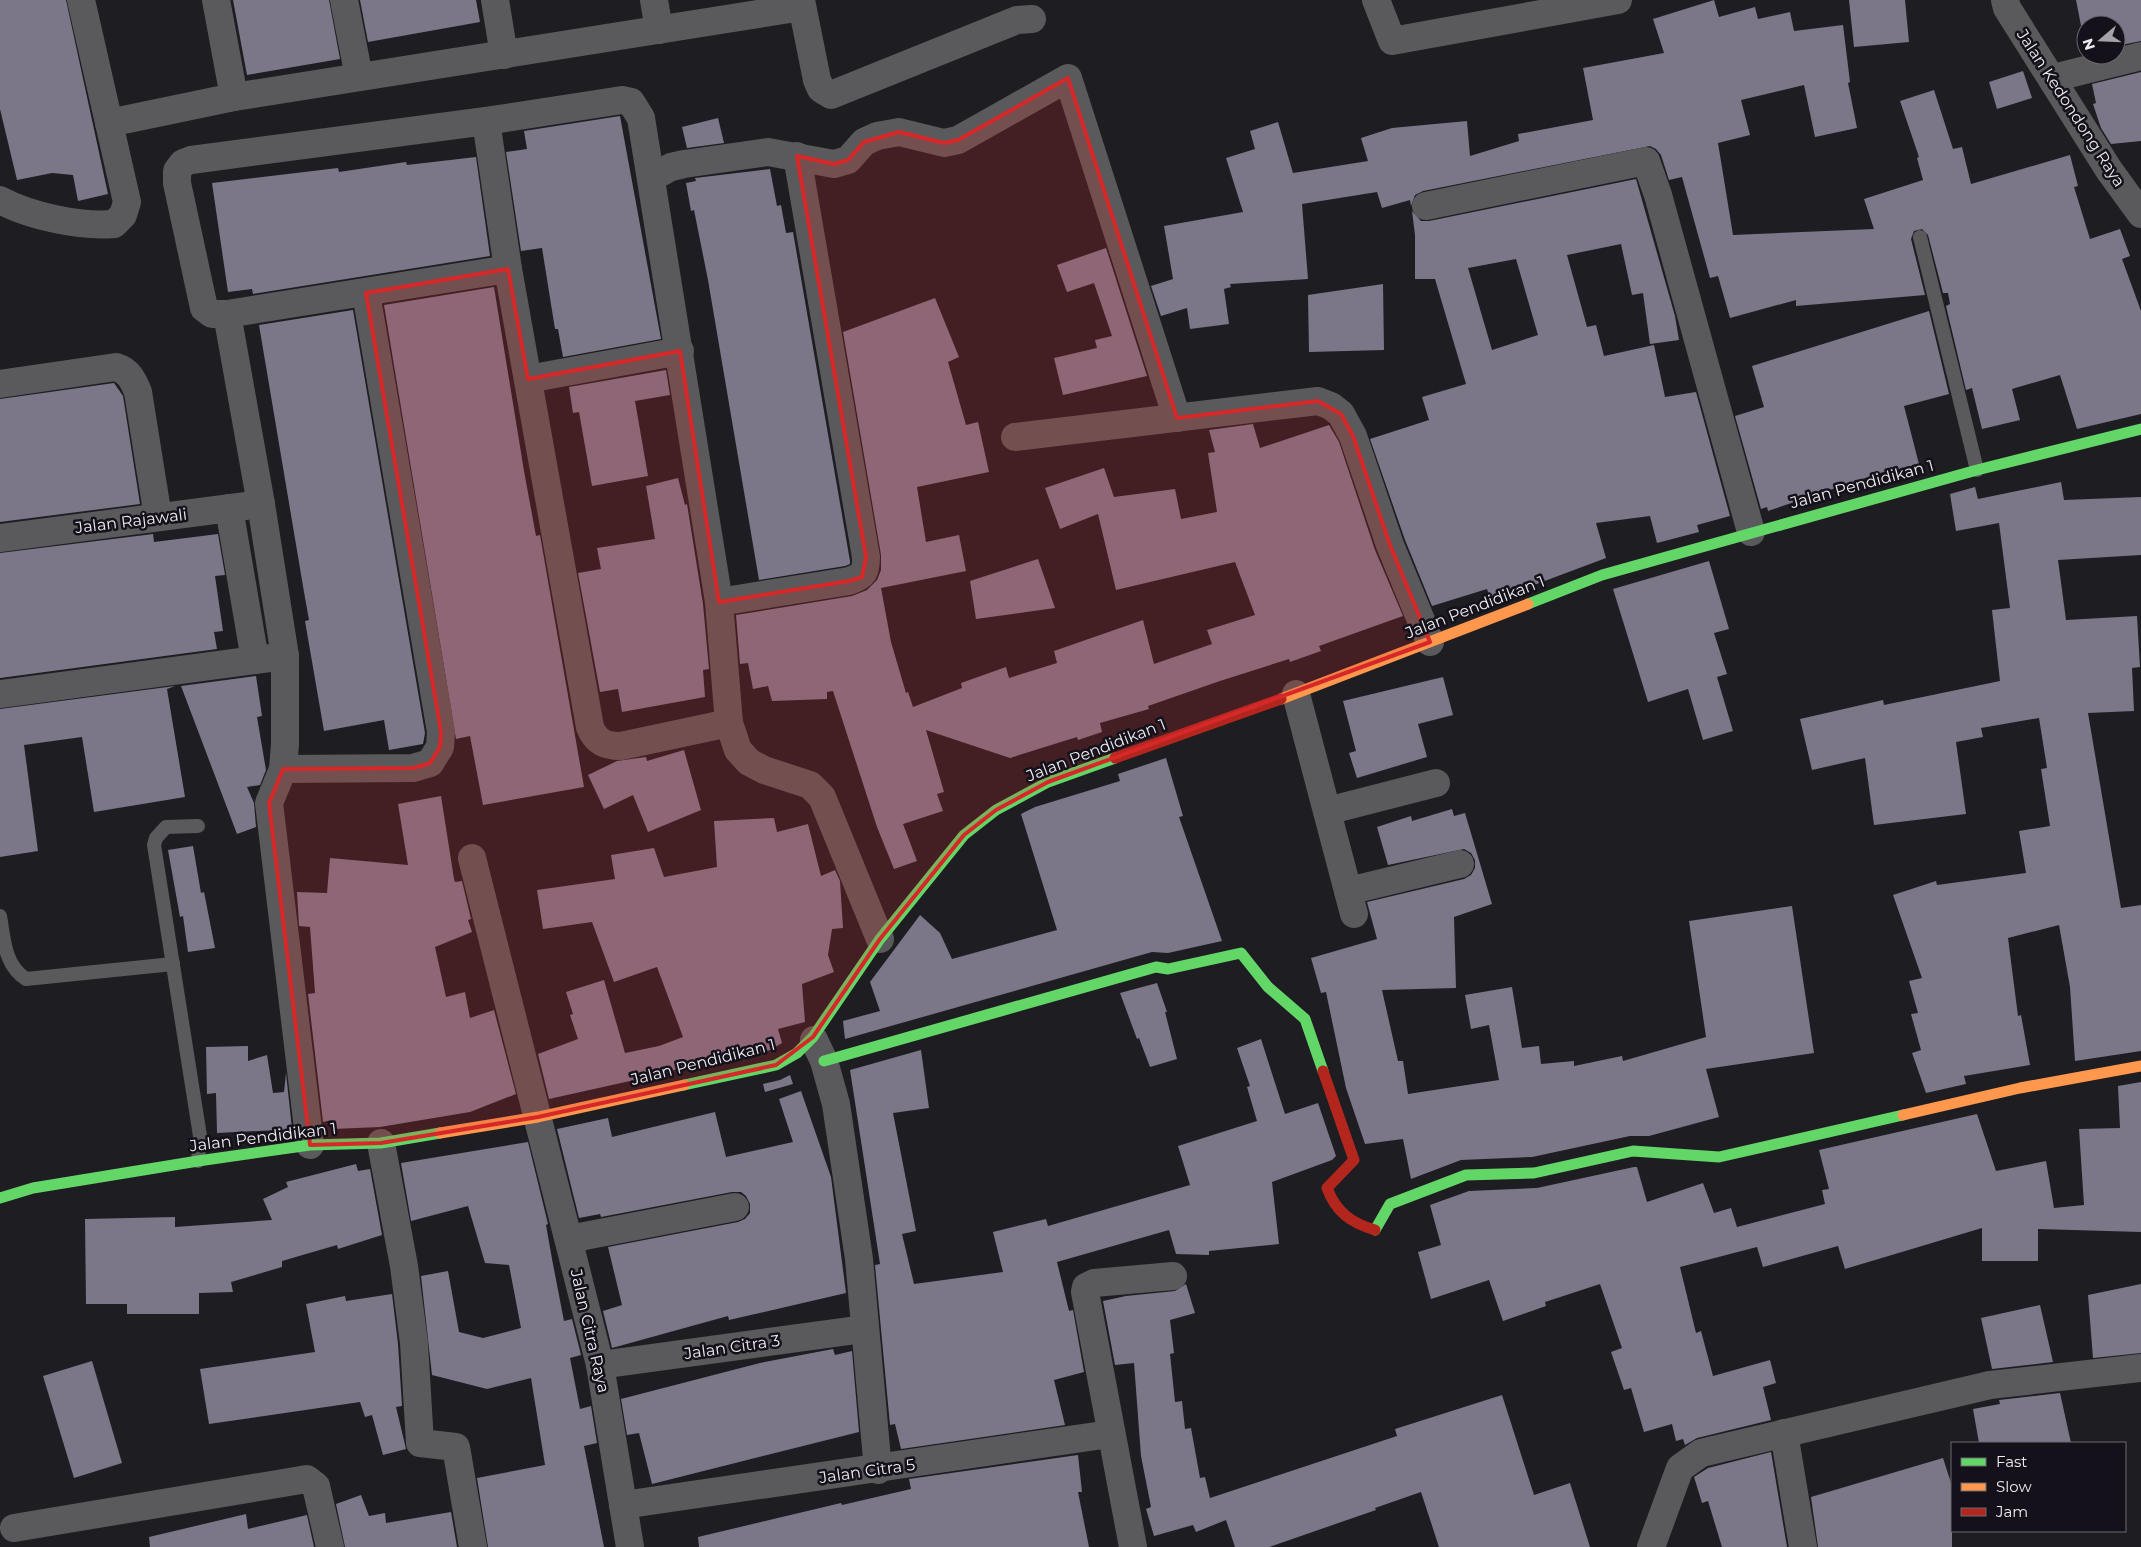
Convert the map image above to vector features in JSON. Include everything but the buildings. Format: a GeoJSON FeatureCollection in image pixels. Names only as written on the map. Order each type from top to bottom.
{"type":"FeatureCollection","features":[{"type":"Feature","properties":{"kind":"street"},"geometry":{"type":"LineString","coordinates":[[0,200],[30,212],[96,226],[114,224],[123,215],[127,202],[81,0]]}},
{"type":"Feature","properties":{"kind":"street"},"geometry":{"type":"LineString","coordinates":[[216,0],[234,97]]}},
{"type":"Feature","properties":{"kind":"street"},"geometry":{"type":"LineString","coordinates":[[344,0],[359,77]]}},
{"type":"Feature","properties":{"kind":"street"},"geometry":{"type":"LineString","coordinates":[[495,0],[504,54]]}},
{"type":"Feature","properties":{"kind":"street"},"geometry":{"type":"LineString","coordinates":[[654,0],[660,30]]}},
{"type":"Feature","properties":{"kind":"street"},"geometry":{"type":"LineString","coordinates":[[1376,0],[1392,41],[1618,0]]}},
{"type":"Feature","properties":{"kind":"street","name":"Jalan Kedondong Raya"},"geometry":{"type":"LineString","coordinates":[[2004,0],[2007,8],[2053,78],[2109,170],[2141,214]]}},
{"type":"Feature","properties":{"kind":"street"},"geometry":{"type":"LineString","coordinates":[[109,122],[234,97],[660,30],[801,4],[817,80],[821,89],[831,95],[1017,20],[1032,19]]}},
{"type":"Feature","properties":{"kind":"street"},"geometry":{"type":"LineString","coordinates":[[2053,78],[2141,56]]}},
{"type":"Feature","properties":{"kind":"street"},"geometry":{"type":"LineString","coordinates":[[651,178],[671,167],[684,164],[768,152],[834,164],[848,160],[864,142],[877,136],[899,132],[944,143],[958,140],[1068,78],[1177,418]]}},
{"type":"Feature","properties":{"kind":"street"},"geometry":{"type":"LineString","coordinates":[[508,269],[366,293],[227,314],[212,314],[204,308],[177,183],[177,171],[183,163],[191,160],[486,121],[622,100],[631,102],[641,118],[680,352],[719,602],[729,723],[738,750],[750,762],[764,770],[810,785],[822,797],[880,939]]}},
{"type":"Feature","properties":{"kind":"street"},"geometry":{"type":"LineString","coordinates":[[486,121],[508,269],[590,727],[595,738],[607,746],[621,746],[729,723]]}},
{"type":"Feature","properties":{"kind":"street"},"geometry":{"type":"LineString","coordinates":[[719,602],[849,581],[862,577],[866,570],[866,557],[797,156]]}},
{"type":"Feature","properties":{"kind":"street"},"geometry":{"type":"LineString","coordinates":[[1426,206],[1646,161],[1658,195],[1751,532]]}},
{"type":"Feature","properties":{"kind":"street"},"geometry":{"type":"LineString","coordinates":[[283,769],[412,768],[430,763],[440,747],[441,732],[366,293]]}},
{"type":"Feature","properties":{"kind":"street"},"geometry":{"type":"LineString","coordinates":[[227,314],[261,504],[285,656],[286,744],[283,769],[269,803],[310,1145]]}},
{"type":"Feature","properties":{"kind":"street"},"geometry":{"type":"LineString","coordinates":[[528,379],[680,352]]}},
{"type":"Feature","properties":{"kind":"street"},"geometry":{"type":"LineString","coordinates":[[0,384],[116,367],[123,369],[133,379],[138,392],[158,517]]}},
{"type":"Feature","properties":{"kind":"street"},"geometry":{"type":"LineString","coordinates":[[1015,437],[1318,401],[1331,406],[1341,414],[1353,436],[1390,545],[1430,642]]}},
{"type":"Feature","properties":{"kind":"street","name":"Jalan Pendidikan 1"},"geometry":{"type":"LineString","coordinates":[[0,1198],[34,1188],[198,1161],[310,1145],[381,1143],[538,1117],[776,1065],[797,1053],[818,1049],[880,939],[964,835],[996,810],[1048,782],[1296,694],[1602,575],[1977,470],[2141,429]]}},
{"type":"Feature","properties":{"kind":"street","name":"Jalan Rajawali"},"geometry":{"type":"LineString","coordinates":[[0,538],[261,504]]}},
{"type":"Feature","properties":{"kind":"street"},"geometry":{"type":"LineString","coordinates":[[229,508],[255,660]]}},
{"type":"Feature","properties":{"kind":"street"},"geometry":{"type":"LineString","coordinates":[[0,694],[285,656]]}},
{"type":"Feature","properties":{"kind":"street"},"geometry":{"type":"LineString","coordinates":[[1296,694],[1351,902],[1460,864]]}},
{"type":"Feature","properties":{"kind":"street"},"geometry":{"type":"LineString","coordinates":[[1327,811],[1436,783]]}},
{"type":"Feature","properties":{"kind":"street","name":"Jalan Citra Raya"},"geometry":{"type":"LineString","coordinates":[[472,858],[600,1365],[630,1547]]}},
{"type":"Feature","properties":{"kind":"street"},"geometry":{"type":"LineString","coordinates":[[878,1470],[859,1259],[836,1104],[818,1049],[1156,967],[1168,968],[1240,953],[1268,987],[1305,1019],[1354,1160],[1327,1188],[1331,1201],[1352,1223],[1377,1231],[1390,1204],[1466,1175],[1534,1174],[1634,1152],[1719,1158],[2020,1088],[2141,1066]]}},
{"type":"Feature","properties":{"kind":"street"},"geometry":{"type":"LineString","coordinates":[[381,1143],[404,1266],[414,1343],[420,1443],[456,1447],[473,1547]]}},
{"type":"Feature","properties":{"kind":"street"},"geometry":{"type":"LineString","coordinates":[[569,1239],[735,1208]]}},
{"type":"Feature","properties":{"kind":"street"},"geometry":{"type":"LineString","coordinates":[[1133,1547],[1110,1434],[1085,1292],[1086,1288],[1094,1283],[1173,1276]]}},
{"type":"Feature","properties":{"kind":"street","name":"Jalan Citra 3"},"geometry":{"type":"LineString","coordinates":[[600,1365],[864,1328]]}},
{"type":"Feature","properties":{"kind":"street"},"geometry":{"type":"LineString","coordinates":[[1651,1547],[1680,1468],[1690,1458],[1701,1453],[1990,1385],[2141,1368]]}},
{"type":"Feature","properties":{"kind":"street"},"geometry":{"type":"LineString","coordinates":[[1784,1433],[1803,1547]]}},
{"type":"Feature","properties":{"kind":"street","name":"Jalan Citra 5"},"geometry":{"type":"LineString","coordinates":[[623,1505],[878,1470],[1110,1434]]}},
{"type":"Feature","properties":{"kind":"street"},"geometry":{"type":"LineString","coordinates":[[14,1528],[307,1479],[316,1486],[330,1547]]}},
{"type":"Feature","properties":{"kind":"lane"},"geometry":{"type":"LineString","coordinates":[[1920,237],[1977,470]]}},
{"type":"Feature","properties":{"kind":"lane"},"geometry":{"type":"LineString","coordinates":[[198,826],[166,827],[156,838],[154,845],[200,1136],[198,1161]]}},
{"type":"Feature","properties":{"kind":"lane"},"geometry":{"type":"LineString","coordinates":[[0,916],[8,959],[16,972],[26,978],[173,964]]}},
{"type":"Feature","properties":{"kind":"highlighted area"},"geometry":{"type":"Polygon","coordinates":[[[1068,78],[1177,418],[1318,401],[1341,414],[1353,436],[1390,545],[1430,642],[1048,782],[996,810],[964,835],[880,939],[813,1037],[776,1065],[538,1117],[381,1143],[310,1145],[269,803],[283,769],[413,768],[430,763],[440,747],[441,732],[366,293],[508,269],[528,379],[680,351],[719,602],[849,581],[862,577],[866,557],[797,156],[834,164],[848,160],[864,142],[899,132],[944,143],[958,140],[1068,78]]]}},
{"type":"Feature","properties":{"kind":"traffic: fast"},"geometry":{"type":"LineString","coordinates":[[1528,604],[1602,575],[1977,470],[2141,429]]}},
{"type":"Feature","properties":{"kind":"traffic: fast"},"geometry":{"type":"LineString","coordinates":[[684,1085],[776,1065],[797,1053],[813,1037],[880,939],[964,835],[996,810],[1048,782],[1115,758]]}},
{"type":"Feature","properties":{"kind":"traffic: fast"},"geometry":{"type":"LineString","coordinates":[[824,1061],[1156,967],[1168,969],[1241,953],[1268,987],[1305,1019],[1323,1071]]}},
{"type":"Feature","properties":{"kind":"traffic: fast"},"geometry":{"type":"LineString","coordinates":[[1375,1230],[1390,1204],[1466,1175],[1534,1173],[1633,1151],[1719,1157],[1903,1115]]}},
{"type":"Feature","properties":{"kind":"traffic: fast"},"geometry":{"type":"LineString","coordinates":[[0,1198],[33,1188],[198,1161],[310,1145],[381,1143],[440,1133]]}},
{"type":"Feature","properties":{"kind":"traffic: slow"},"geometry":{"type":"LineString","coordinates":[[1281,699],[1528,604]]}},
{"type":"Feature","properties":{"kind":"traffic: slow"},"geometry":{"type":"LineString","coordinates":[[1903,1115],[2020,1088],[2141,1066]]}},
{"type":"Feature","properties":{"kind":"traffic: slow"},"geometry":{"type":"LineString","coordinates":[[440,1133],[538,1117],[684,1085]]}},
{"type":"Feature","properties":{"kind":"traffic: jam"},"geometry":{"type":"LineString","coordinates":[[1115,758],[1281,699]]}},
{"type":"Feature","properties":{"kind":"traffic: jam"},"geometry":{"type":"LineString","coordinates":[[1323,1071],[1354,1160],[1327,1188],[1335,1204],[1345,1215],[1359,1224],[1375,1230]]}}]}
